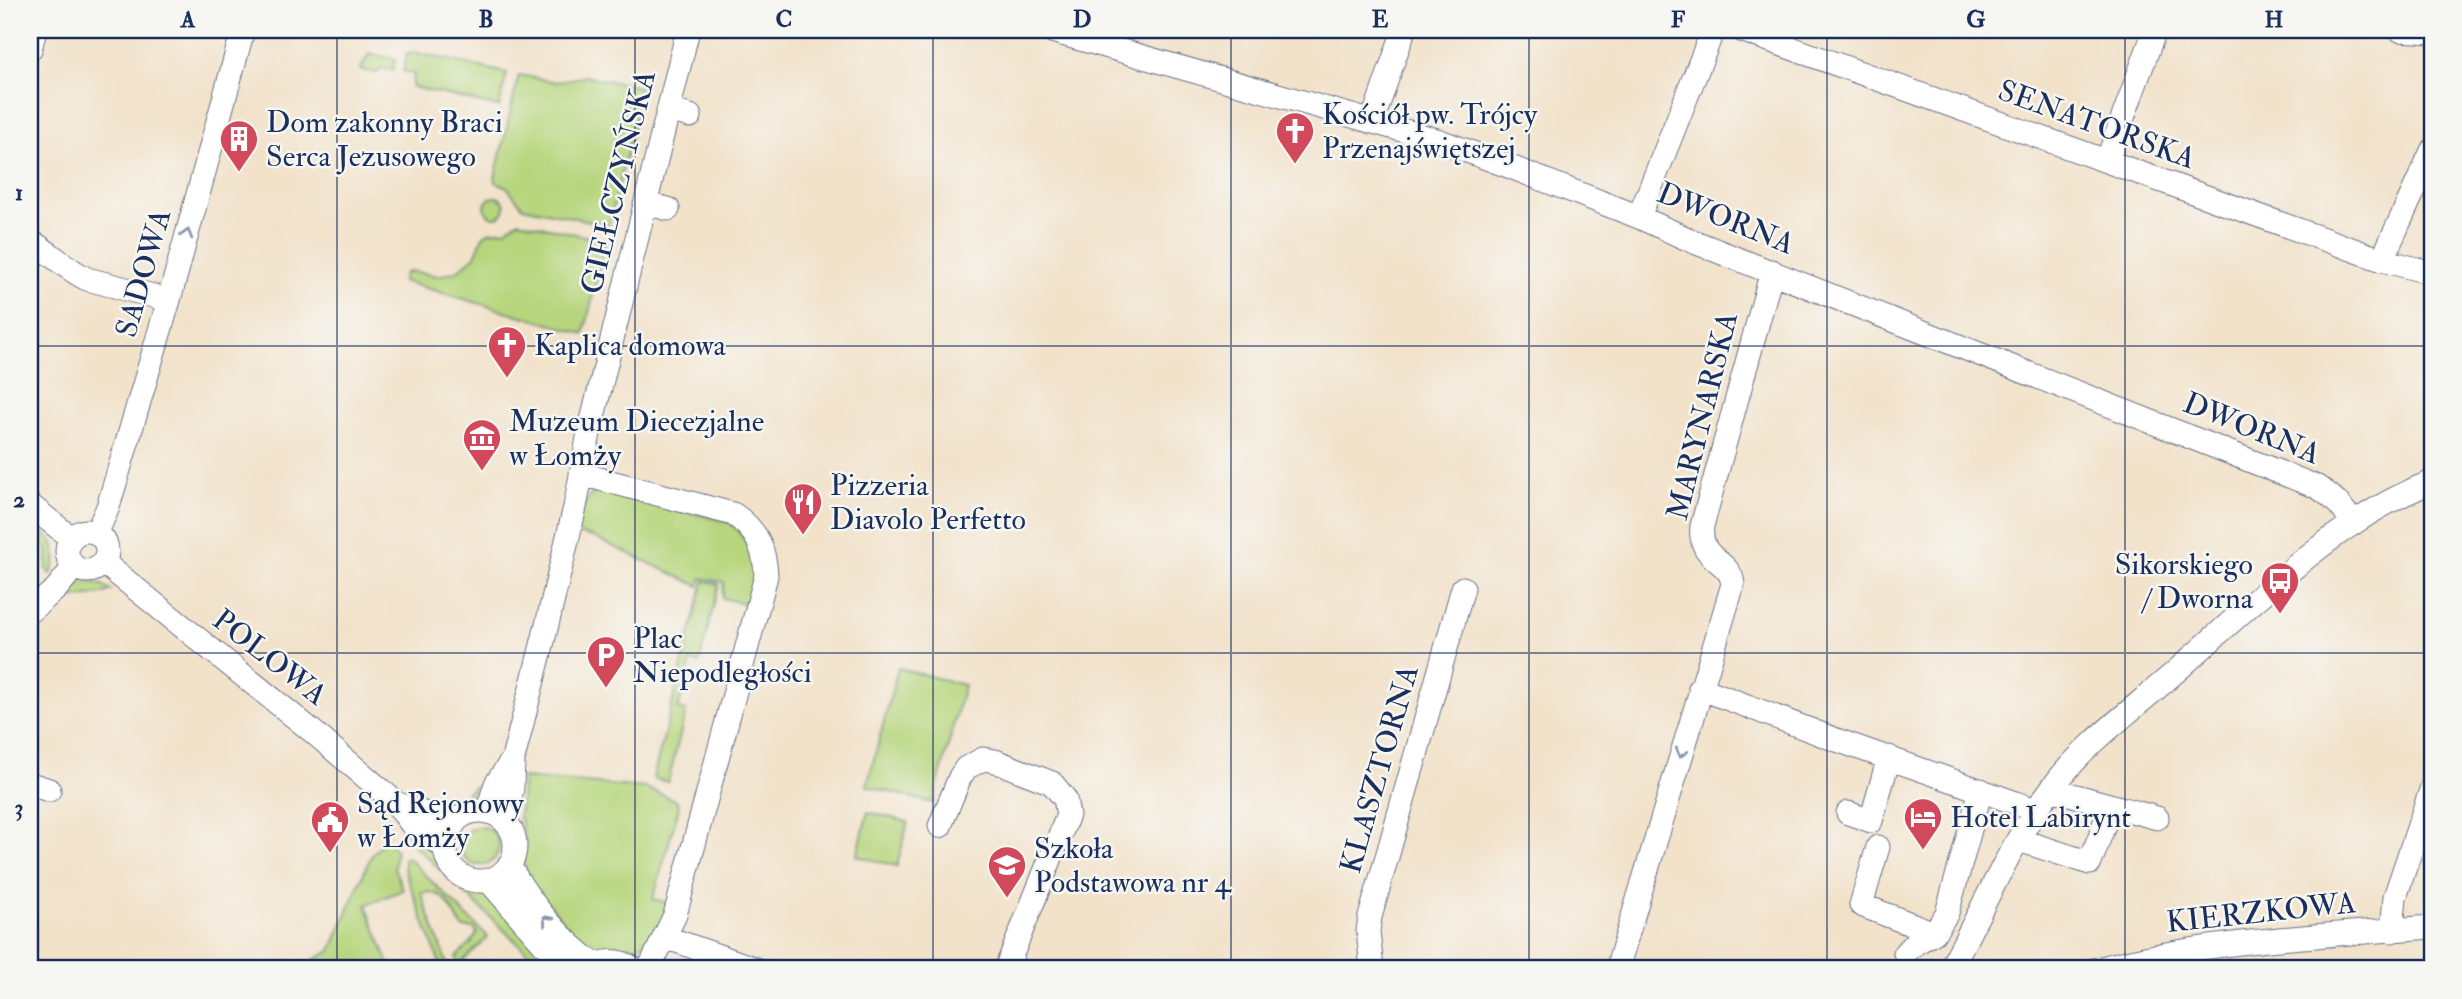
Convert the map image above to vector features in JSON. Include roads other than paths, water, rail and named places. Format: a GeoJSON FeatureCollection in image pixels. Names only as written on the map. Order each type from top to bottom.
{"type":"FeatureCollection","features":[{"type":"Feature","properties":{"kind":"street"},"geometry":{"type":"LineString","coordinates":[[30,49],[35,30]]}},
{"type":"Feature","properties":{"kind":"street","name":"SADOWA"},"geometry":{"type":"LineString","coordinates":[[97,532],[108,507],[169,300],[243,30]]}},
{"type":"Feature","properties":{"kind":"street","name":"GIEŁCZYŃSKA"},"geometry":{"type":"LineString","coordinates":[[496,818],[512,788],[513,759],[646,203],[679,113],[688,30]]}},
{"type":"Feature","properties":{"kind":"street"},"geometry":{"type":"LineString","coordinates":[[1372,122],[1404,30]]}},
{"type":"Feature","properties":{"kind":"street"},"geometry":{"type":"LineString","coordinates":[[1639,217],[1713,30]]}},
{"type":"Feature","properties":{"kind":"street","name":"SENATORSKA"},"geometry":{"type":"LineString","coordinates":[[1741,30],[2382,260],[2432,273]]}},
{"type":"Feature","properties":{"kind":"street"},"geometry":{"type":"LineString","coordinates":[[2107,161],[2155,30]]}},
{"type":"Feature","properties":{"kind":"street"},"geometry":{"type":"LineString","coordinates":[[2400,30],[2432,32]]}},
{"type":"Feature","properties":{"kind":"street","name":"DWORNA"},"geometry":{"type":"LineString","coordinates":[[1058,31],[1449,144],[2317,487],[2329,494],[2353,524]]}},
{"type":"Feature","properties":{"kind":"street"},"geometry":{"type":"LineString","coordinates":[[2382,260],[2432,152]]}},
{"type":"Feature","properties":{"kind":"street"},"geometry":{"type":"LineString","coordinates":[[646,203],[668,209]]}},
{"type":"Feature","properties":{"kind":"street"},"geometry":{"type":"LineString","coordinates":[[30,241],[54,255],[74,273],[87,279],[169,300]]}},
{"type":"Feature","properties":{"kind":"street","name":"MARYNARSKA"},"geometry":{"type":"LineString","coordinates":[[1617,969],[1733,584],[1726,569],[1707,552],[1701,536],[1702,526],[1772,271]]}},
{"type":"Feature","properties":{"kind":"street"},"geometry":{"type":"LineString","coordinates":[[509,865],[530,901],[592,967],[606,962],[637,968],[665,937],[675,915],[766,576],[765,557],[753,532],[733,514],[581,474]]}},
{"type":"Feature","properties":{"kind":"street"},"geometry":{"type":"LineString","coordinates":[[1950,969],[2036,810],[2080,754],[2226,625],[2320,548],[2353,524],[2432,482]]}},
{"type":"Feature","properties":{"kind":"street"},"geometry":{"type":"LineString","coordinates":[[30,505],[71,538]]}},
{"type":"Feature","properties":{"kind":"street"},"geometry":{"type":"LineString","coordinates":[[78,532],[97,532],[106,542],[108,550],[104,563],[90,571],[74,567],[66,553],[71,538],[78,532]]}},
{"type":"Feature","properties":{"kind":"street","name":"POLOWA"},"geometry":{"type":"LineString","coordinates":[[104,563],[312,731],[396,803],[413,826],[445,847]]}},
{"type":"Feature","properties":{"kind":"street"},"geometry":{"type":"LineString","coordinates":[[30,611],[56,589],[74,567]]}},
{"type":"Feature","properties":{"kind":"street","name":"KLASZTORNA"},"geometry":{"type":"LineString","coordinates":[[1371,969],[1368,931],[1370,917],[1463,588]]}},
{"type":"Feature","properties":{"kind":"street"},"geometry":{"type":"LineString","coordinates":[[1700,688],[2036,810]]}},
{"type":"Feature","properties":{"kind":"street"},"geometry":{"type":"LineString","coordinates":[[1848,813],[1871,821],[1889,757]]}},
{"type":"Feature","properties":{"kind":"street"},"geometry":{"type":"LineString","coordinates":[[940,826],[960,777],[966,768],[983,759],[1052,783],[1065,799],[1068,815],[1006,969]]}},
{"type":"Feature","properties":{"kind":"street"},"geometry":{"type":"LineString","coordinates":[[2392,931],[2395,897],[2432,788]]}},
{"type":"Feature","properties":{"kind":"street"},"geometry":{"type":"LineString","coordinates":[[2051,789],[2157,818]]}},
{"type":"Feature","properties":{"kind":"street"},"geometry":{"type":"LineString","coordinates":[[1905,954],[1916,943],[1934,933],[1947,913],[1981,790]]}},
{"type":"Feature","properties":{"kind":"street","name":"POLOWA"},"geometry":{"type":"LineString","coordinates":[[396,803],[453,824]]}},
{"type":"Feature","properties":{"kind":"street"},"geometry":{"type":"LineString","coordinates":[[475,812],[496,818],[512,832],[514,855],[509,865],[500,875],[488,880],[475,881],[463,877],[447,859],[447,834],[453,824],[463,816],[475,812]]}},
{"type":"Feature","properties":{"kind":"street"},"geometry":{"type":"LineString","coordinates":[[2019,840],[2090,863],[2104,825]]}},
{"type":"Feature","properties":{"kind":"street"},"geometry":{"type":"LineString","coordinates":[[1878,847],[1861,905],[1934,933]]}},
{"type":"Feature","properties":{"kind":"street"},"geometry":{"type":"LineString","coordinates":[[488,880],[566,969]]}},
{"type":"Feature","properties":{"kind":"street","name":"KIERZKOWA"},"geometry":{"type":"LineString","coordinates":[[2098,969],[2150,956],[2222,944],[2432,927]]}},
{"type":"Feature","properties":{"kind":"street"},"geometry":{"type":"LineString","coordinates":[[665,937],[756,969]]}},
{"type":"Feature","properties":{"kind":"place","name":"Kościół pw. Trójcy Przenajświętszej"},"geometry":{"type":"Point","coordinates":[1295,165]}},
{"type":"Feature","properties":{"kind":"place","name":"Dom zakonny Braci Serca Jezusowego"},"geometry":{"type":"Point","coordinates":[239,173]}},
{"type":"Feature","properties":{"kind":"place","name":"Kaplica domowa"},"geometry":{"type":"Point","coordinates":[507,379]}},
{"type":"Feature","properties":{"kind":"place","name":"Muzeum Diecezjalne w Łomży"},"geometry":{"type":"Point","coordinates":[482,472]}},
{"type":"Feature","properties":{"kind":"place","name":"Pizzeria Diavolo Perfetto"},"geometry":{"type":"Point","coordinates":[803,536]}},
{"type":"Feature","properties":{"kind":"place","name":"Sikorskiego / Dworna"},"geometry":{"type":"Point","coordinates":[2280,615]}},
{"type":"Feature","properties":{"kind":"place","name":"Plac Niepodległości"},"geometry":{"type":"Point","coordinates":[606,689]}},
{"type":"Feature","properties":{"kind":"place","name":"Hotel Labirynt"},"geometry":{"type":"Point","coordinates":[1923,851]}},
{"type":"Feature","properties":{"kind":"place","name":"Sąd Rejonowy w Łomży"},"geometry":{"type":"Point","coordinates":[330,854]}},
{"type":"Feature","properties":{"kind":"place","name":"Szkoła Podstawowa nr 4"},"geometry":{"type":"Point","coordinates":[1007,899]}}]}
